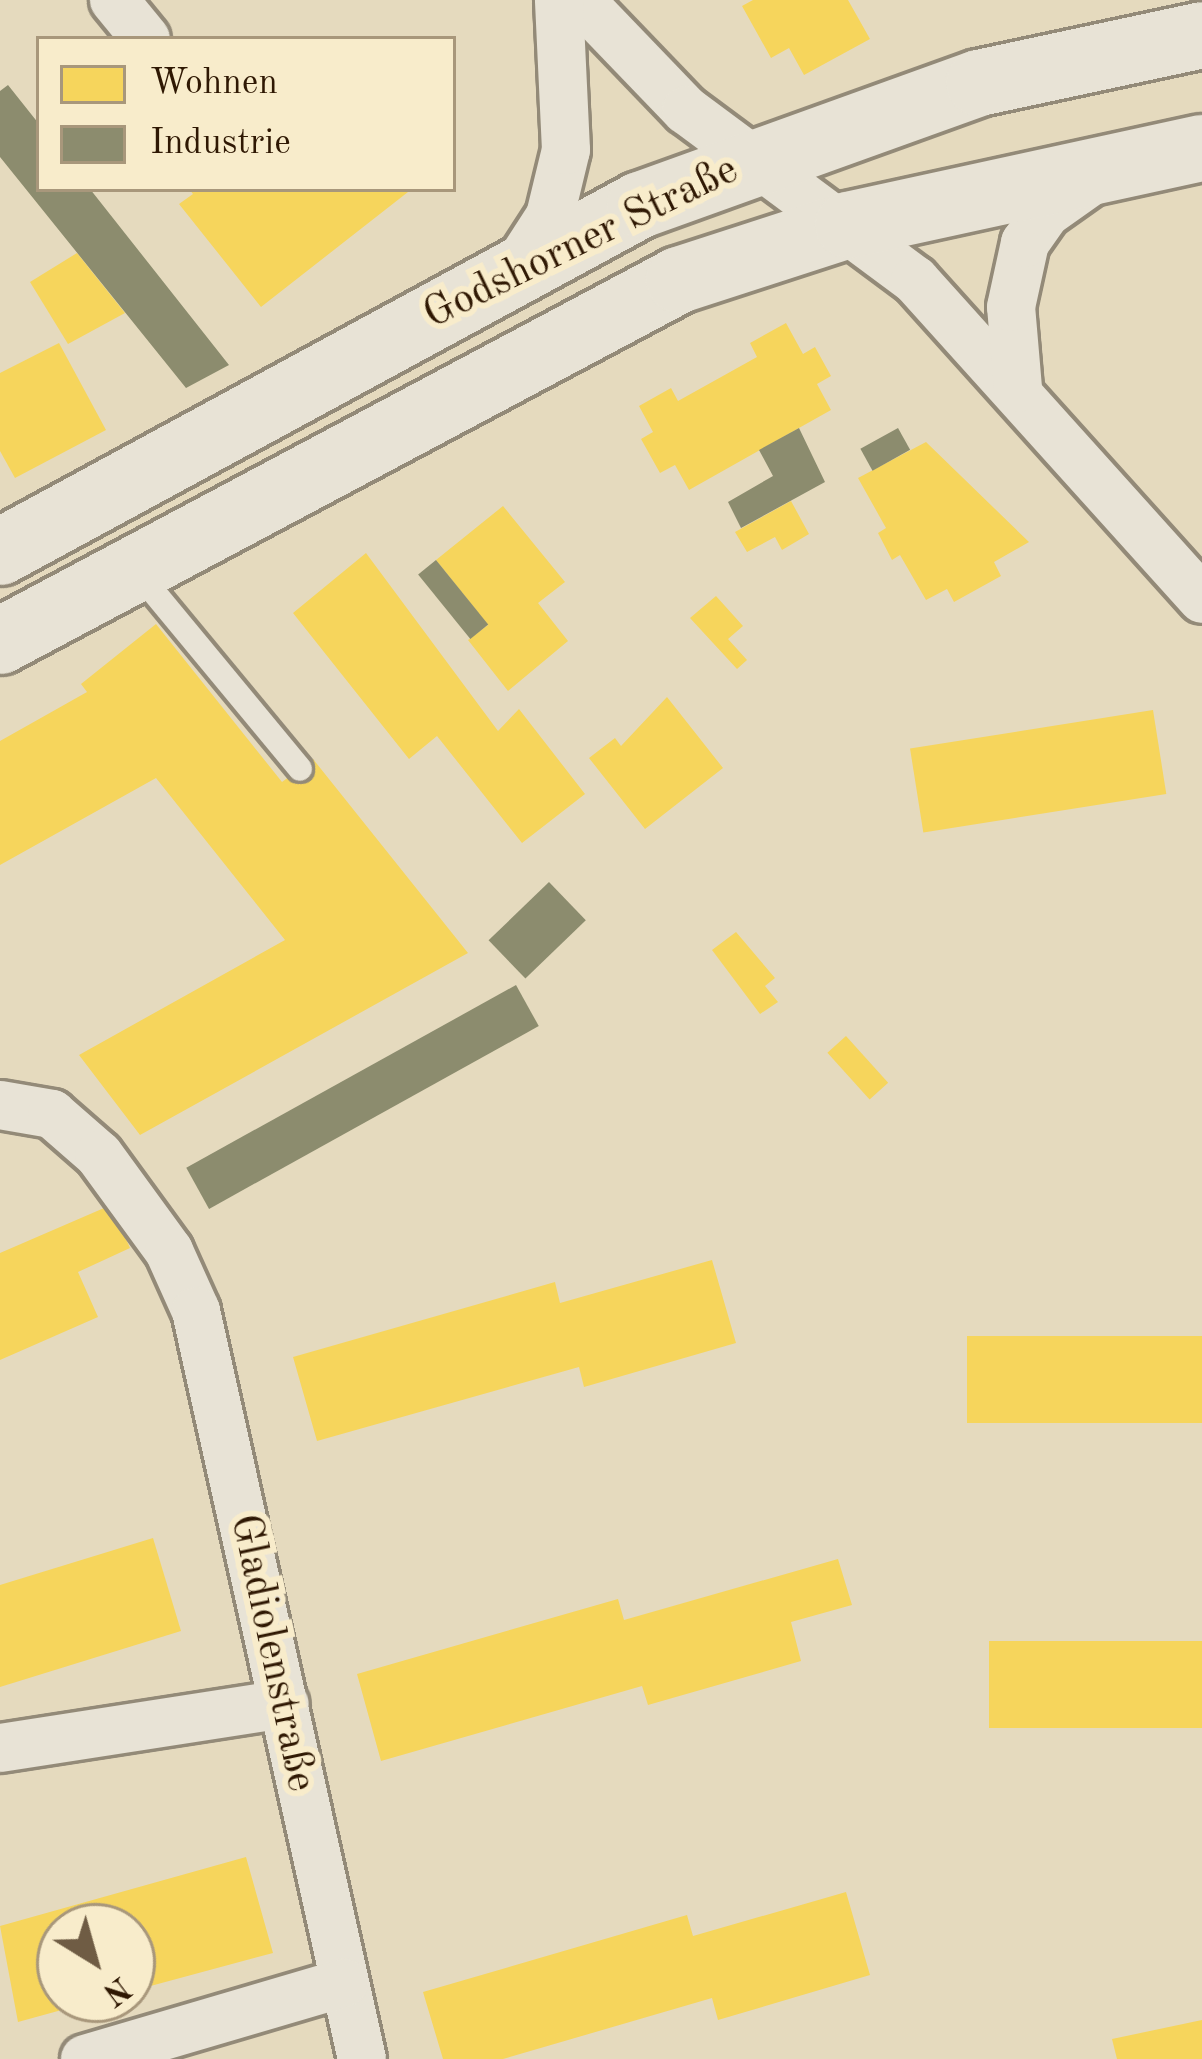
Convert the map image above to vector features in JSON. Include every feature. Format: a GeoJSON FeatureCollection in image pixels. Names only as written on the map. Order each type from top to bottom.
{"type":"FeatureCollection","features":[{"type":"Feature","properties":{"kind":"main road","name":"Godshorner Straße"},"geometry":{"type":"LineString","coordinates":[[0,552],[518,267],[758,158],[980,83],[1202,34]]}},
{"type":"Feature","properties":{"kind":"main road","name":"Godshorner Straße"},"geometry":{"type":"LineString","coordinates":[[0,641],[679,280],[848,226],[1120,160],[1202,148]]}},
{"type":"Feature","properties":{"kind":"street"},"geometry":{"type":"LineString","coordinates":[[114,0],[144,36]]}},
{"type":"Feature","properties":{"kind":"street"},"geometry":{"type":"LineString","coordinates":[[518,267],[550,216],[566,150],[560,0]]}},
{"type":"Feature","properties":{"kind":"street"},"geometry":{"type":"LineString","coordinates":[[580,0],[686,110],[758,158],[915,280],[1018,388],[1202,599]]}},
{"type":"Feature","properties":{"kind":"street"},"geometry":{"type":"LineString","coordinates":[[1018,388],[1011,307],[1025,243],[1046,213],[1120,160]]}},
{"type":"Feature","properties":{"kind":"street","name":"Gladiolenstraße"},"geometry":{"type":"LineString","coordinates":[[0,1105],[52,1114],[83,1141],[169,1251],[196,1311],[362,2059]]}},
{"type":"Feature","properties":{"kind":"street"},"geometry":{"type":"LineString","coordinates":[[0,1748],[285,1704]]}},
{"type":"Feature","properties":{"kind":"street"},"geometry":{"type":"LineString","coordinates":[[86,2059],[344,1983]]}},
{"type":"Feature","properties":{"kind":"lane"},"geometry":{"type":"LineString","coordinates":[[133,567],[300,769]]}},
{"type":"Feature","properties":{"kind":"building: Wohnen"},"geometry":{"type":"Polygon","coordinates":[[[753,0],[848,0],[870,39],[804,75],[789,48],[771,58],[742,6],[753,0]]]}},
{"type":"Feature","properties":{"kind":"building: Wohnen"},"geometry":{"type":"Polygon","coordinates":[[[408,192],[261,307],[179,204],[193,194],[408,192]]]}},
{"type":"Feature","properties":{"kind":"building: Wohnen"},"geometry":{"type":"Polygon","coordinates":[[[77,253],[125,313],[68,344],[30,282],[77,253]]]}},
{"type":"Feature","properties":{"kind":"building: Wohnen"},"geometry":{"type":"Polygon","coordinates":[[[786,323],[803,354],[815,347],[831,376],[817,384],[831,410],[689,490],[675,465],[660,473],[641,439],[653,432],[639,406],[671,388],[678,401],[757,357],[750,343],[786,323]]]}},
{"type":"Feature","properties":{"kind":"building: Wohnen"},"geometry":{"type":"Polygon","coordinates":[[[59,343],[106,430],[15,478],[0,451],[0,373],[59,343]]]}},
{"type":"Feature","properties":{"kind":"building: Wohnen"},"geometry":{"type":"Polygon","coordinates":[[[926,442],[1029,542],[994,562],[1001,576],[954,602],[947,589],[926,600],[900,555],[892,560],[878,533],[886,528],[858,478],[926,442]]]}},
{"type":"Feature","properties":{"kind":"building: Wohnen"},"geometry":{"type":"Polygon","coordinates":[[[791,501],[809,534],[782,550],[775,537],[747,552],[735,532],[791,501]]]}},
{"type":"Feature","properties":{"kind":"building: Wohnen"},"geometry":{"type":"Polygon","coordinates":[[[503,506],[565,582],[538,603],[568,641],[508,691],[468,640],[488,625],[436,560],[503,506]]]}},
{"type":"Feature","properties":{"kind":"building: Wohnen"},"geometry":{"type":"Polygon","coordinates":[[[366,553],[498,731],[519,709],[585,794],[522,843],[437,736],[409,759],[293,613],[366,553]]]}},
{"type":"Feature","properties":{"kind":"building: Wohnen"},"geometry":{"type":"Polygon","coordinates":[[[716,596],[743,626],[728,639],[747,660],[737,669],[690,618],[716,596]]]}},
{"type":"Feature","properties":{"kind":"building: Wohnen"},"geometry":{"type":"Polygon","coordinates":[[[156,624],[282,782],[313,759],[468,953],[140,1135],[79,1055],[285,940],[156,778],[0,865],[0,741],[87,692],[81,684],[156,624]]]}},
{"type":"Feature","properties":{"kind":"building: Wohnen"},"geometry":{"type":"Polygon","coordinates":[[[667,697],[723,768],[645,829],[589,758],[615,738],[621,746],[667,697]]]}},
{"type":"Feature","properties":{"kind":"building: Wohnen"},"geometry":{"type":"Polygon","coordinates":[[[1153,710],[1166,794],[923,832],[910,748],[1153,710]]]}},
{"type":"Feature","properties":{"kind":"building: Wohnen"},"geometry":{"type":"Polygon","coordinates":[[[736,932],[775,978],[765,986],[778,1002],[760,1014],[712,950],[736,932]]]}},
{"type":"Feature","properties":{"kind":"building: Wohnen"},"geometry":{"type":"Polygon","coordinates":[[[846,1036],[888,1083],[870,1100],[827,1053],[846,1036]]]}},
{"type":"Feature","properties":{"kind":"building: Wohnen"},"geometry":{"type":"Polygon","coordinates":[[[111,1205],[130,1248],[78,1272],[98,1317],[0,1360],[0,1253],[111,1205]]]}},
{"type":"Feature","properties":{"kind":"building: Wohnen"},"geometry":{"type":"Polygon","coordinates":[[[712,1260],[736,1343],[584,1387],[579,1367],[317,1441],[293,1357],[555,1282],[560,1303],[712,1260]]]}},
{"type":"Feature","properties":{"kind":"building: Wohnen"},"geometry":{"type":"Polygon","coordinates":[[[967,1336],[1202,1336],[1202,1423],[967,1423],[967,1336]]]}},
{"type":"Feature","properties":{"kind":"building: Wohnen"},"geometry":{"type":"Polygon","coordinates":[[[153,1538],[181,1631],[0,1687],[0,1585],[153,1538]]]}},
{"type":"Feature","properties":{"kind":"building: Wohnen"},"geometry":{"type":"Polygon","coordinates":[[[838,1559],[852,1605],[791,1622],[801,1661],[648,1705],[642,1686],[381,1761],[357,1674],[618,1599],[624,1620],[838,1559]]]}},
{"type":"Feature","properties":{"kind":"building: Wohnen"},"geometry":{"type":"Polygon","coordinates":[[[989,1641],[1202,1641],[1202,1728],[989,1728],[989,1641]]]}},
{"type":"Feature","properties":{"kind":"building: Wohnen"},"geometry":{"type":"Polygon","coordinates":[[[246,1857],[273,1953],[156,1985],[156,1903],[82,1903],[246,1857]]]}},
{"type":"Feature","properties":{"kind":"building: Wohnen"},"geometry":{"type":"Polygon","coordinates":[[[846,1892],[870,1975],[718,2020],[712,1998],[503,2059],[443,2059],[423,1992],[687,1915],[693,1936],[846,1892]]]}},
{"type":"Feature","properties":{"kind":"building: Wohnen"},"geometry":{"type":"Polygon","coordinates":[[[36,1916],[36,2017],[18,2022],[0,1926],[36,1916]]]}},
{"type":"Feature","properties":{"kind":"building: Wohnen"},"geometry":{"type":"Polygon","coordinates":[[[1202,2020],[1202,2059],[1117,2059],[1112,2039],[1202,2020]]]}},
{"type":"Feature","properties":{"kind":"building: Industrie"},"geometry":{"type":"Polygon","coordinates":[[[8,85],[36,120],[36,192],[92,192],[229,365],[186,388],[0,157],[0,91],[8,85]]]}},
{"type":"Feature","properties":{"kind":"building: Industrie"},"geometry":{"type":"Polygon","coordinates":[[[799,428],[825,482],[741,528],[728,502],[773,476],[759,450],[799,428]]]}},
{"type":"Feature","properties":{"kind":"building: Industrie"},"geometry":{"type":"Polygon","coordinates":[[[898,428],[910,450],[873,471],[860,449],[898,428]]]}},
{"type":"Feature","properties":{"kind":"building: Industrie"},"geometry":{"type":"Polygon","coordinates":[[[436,560],[488,625],[470,639],[418,574],[436,560]]]}},
{"type":"Feature","properties":{"kind":"building: Industrie"},"geometry":{"type":"Polygon","coordinates":[[[549,882],[586,920],[525,978],[489,940],[549,882]]]}},
{"type":"Feature","properties":{"kind":"building: Industrie"},"geometry":{"type":"Polygon","coordinates":[[[516,985],[539,1026],[209,1209],[186,1168],[516,985]]]}}]}
